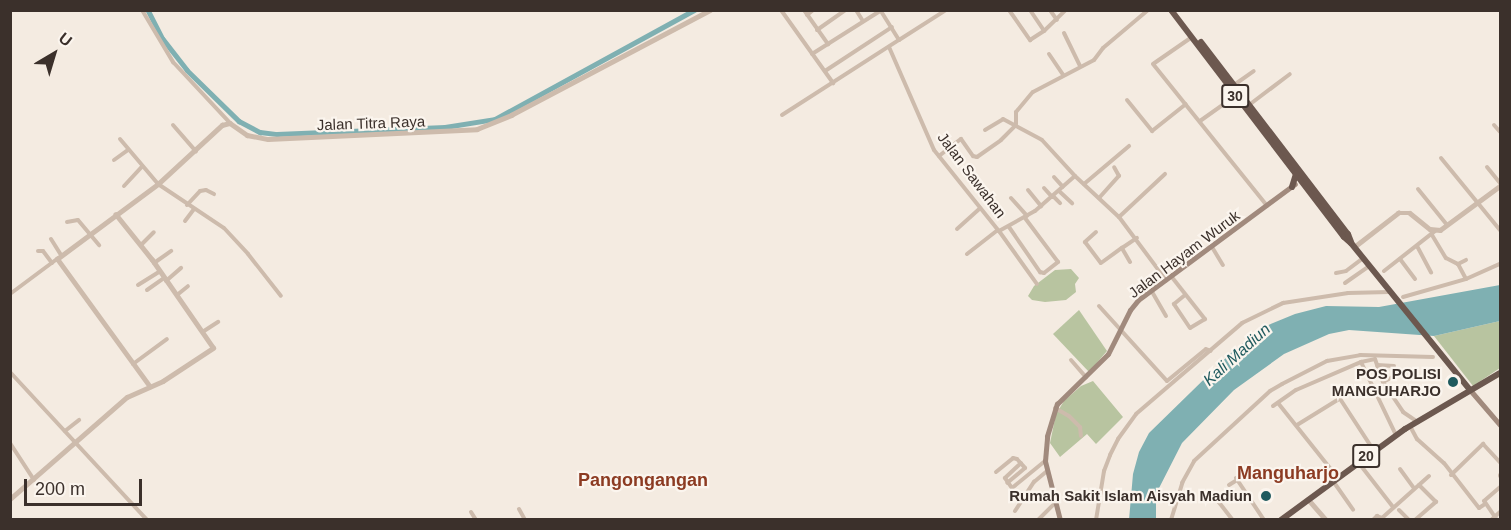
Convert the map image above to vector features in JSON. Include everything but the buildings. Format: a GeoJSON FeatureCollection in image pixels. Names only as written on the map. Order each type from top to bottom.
{"type":"FeatureCollection","features":[{"type":"Feature","properties":{"kind":"highway","name":"30"},"geometry":{"type":"LineString","coordinates":[[1171,10],[1235,96],[1296,174],[1302,178]]}},
{"type":"Feature","properties":{"kind":"highway","name":"30"},"geometry":{"type":"LineString","coordinates":[[1177,10],[1344,237],[1353,245],[1469,389]]}},
{"type":"Feature","properties":{"kind":"highway"},"geometry":{"type":"LineString","coordinates":[[1292,187],[1296,174]]}},
{"type":"Feature","properties":{"kind":"highway"},"geometry":{"type":"LineString","coordinates":[[1469,389],[1500,373]]}},
{"type":"Feature","properties":{"kind":"highway","name":"20"},"geometry":{"type":"LineString","coordinates":[[1281,519],[1410,426],[1469,389]]}},
{"type":"Feature","properties":{"kind":"main road","name":"Jalan Hayam Wuruk"},"geometry":{"type":"LineString","coordinates":[[1054,408],[1108,354],[1130,310],[1151,290],[1267,207],[1302,178]]}},
{"type":"Feature","properties":{"kind":"main road"},"geometry":{"type":"LineString","coordinates":[[1469,389],[1500,425]]}},
{"type":"Feature","properties":{"kind":"main road"},"geometry":{"type":"LineString","coordinates":[[1054,408],[1047,436],[1045,461],[1060,519]]}},
{"type":"Feature","properties":{"kind":"street"},"geometry":{"type":"LineString","coordinates":[[10,294],[158,184],[222,125],[230,123],[173,62],[142,10]]}},
{"type":"Feature","properties":{"kind":"street","name":"Jalan Titra Raya"},"geometry":{"type":"LineString","coordinates":[[230,123],[247,135],[268,139],[477,129],[512,115],[710,10]]}},
{"type":"Feature","properties":{"kind":"street"},"geometry":{"type":"LineString","coordinates":[[781,10],[833,83]]}},
{"type":"Feature","properties":{"kind":"street"},"geometry":{"type":"LineString","coordinates":[[813,10],[805,13],[828,44]]}},
{"type":"Feature","properties":{"kind":"street"},"geometry":{"type":"LineString","coordinates":[[817,30],[846,10]]}},
{"type":"Feature","properties":{"kind":"street"},"geometry":{"type":"LineString","coordinates":[[856,10],[863,21]]}},
{"type":"Feature","properties":{"kind":"street"},"geometry":{"type":"LineString","coordinates":[[812,54],[880,10],[900,40]]}},
{"type":"Feature","properties":{"kind":"street"},"geometry":{"type":"LineString","coordinates":[[782,115],[946,10]]}},
{"type":"Feature","properties":{"kind":"street"},"geometry":{"type":"LineString","coordinates":[[1009,10],[1030,40],[1044,31],[1066,10]]}},
{"type":"Feature","properties":{"kind":"street"},"geometry":{"type":"LineString","coordinates":[[1030,10],[1044,31]]}},
{"type":"Feature","properties":{"kind":"street"},"geometry":{"type":"LineString","coordinates":[[1050,10],[1057,20]]}},
{"type":"Feature","properties":{"kind":"street"},"geometry":{"type":"LineString","coordinates":[[1016,125],[1015,114],[1020,105],[1033,92],[1094,60],[1103,48],[1148,10]]}},
{"type":"Feature","properties":{"kind":"street"},"geometry":{"type":"LineString","coordinates":[[825,71],[892,27]]}},
{"type":"Feature","properties":{"kind":"street"},"geometry":{"type":"LineString","coordinates":[[1064,33],[1080,66]]}},
{"type":"Feature","properties":{"kind":"street"},"geometry":{"type":"LineString","coordinates":[[1192,37],[1153,64],[1267,207]]}},
{"type":"Feature","properties":{"kind":"street","name":"Jalan Sawahan"},"geometry":{"type":"LineString","coordinates":[[889,47],[922,126],[939,156],[998,231],[1026,217],[1053,197],[1075,176]]}},
{"type":"Feature","properties":{"kind":"street"},"geometry":{"type":"LineString","coordinates":[[1049,54],[1063,75]]}},
{"type":"Feature","properties":{"kind":"street"},"geometry":{"type":"LineString","coordinates":[[1234,86],[1254,71]]}},
{"type":"Feature","properties":{"kind":"street"},"geometry":{"type":"LineString","coordinates":[[1248,105],[1290,74]]}},
{"type":"Feature","properties":{"kind":"street"},"geometry":{"type":"LineString","coordinates":[[1200,121],[1235,96]]}},
{"type":"Feature","properties":{"kind":"street"},"geometry":{"type":"LineString","coordinates":[[1127,100],[1152,131],[1186,104]]}},
{"type":"Feature","properties":{"kind":"street"},"geometry":{"type":"LineString","coordinates":[[985,130],[1000,119],[1016,125],[1047,144],[1075,176],[1119,217],[1184,296],[1189,296],[1204,319],[1190,328],[1174,304],[1184,296]]}},
{"type":"Feature","properties":{"kind":"street"},"geometry":{"type":"LineString","coordinates":[[173,125],[196,151]]}},
{"type":"Feature","properties":{"kind":"street"},"geometry":{"type":"LineString","coordinates":[[939,156],[961,139],[972,156],[977,157],[1001,140],[1016,125]]}},
{"type":"Feature","properties":{"kind":"street"},"geometry":{"type":"LineString","coordinates":[[1494,125],[1500,132]]}},
{"type":"Feature","properties":{"kind":"street"},"geometry":{"type":"LineString","coordinates":[[120,139],[158,184],[224,228],[281,296]]}},
{"type":"Feature","properties":{"kind":"street"},"geometry":{"type":"LineString","coordinates":[[1084,184],[1129,146]]}},
{"type":"Feature","properties":{"kind":"street"},"geometry":{"type":"LineString","coordinates":[[114,160],[128,150]]}},
{"type":"Feature","properties":{"kind":"street"},"geometry":{"type":"LineString","coordinates":[[1441,158],[1500,230]]}},
{"type":"Feature","properties":{"kind":"street"},"geometry":{"type":"LineString","coordinates":[[124,186],[142,167]]}},
{"type":"Feature","properties":{"kind":"street"},"geometry":{"type":"LineString","coordinates":[[1099,198],[1119,176],[1114,167]]}},
{"type":"Feature","properties":{"kind":"street"},"geometry":{"type":"LineString","coordinates":[[1384,271],[1500,184],[1487,167]]}},
{"type":"Feature","properties":{"kind":"street"},"geometry":{"type":"LineString","coordinates":[[1119,217],[1165,174]]}},
{"type":"Feature","properties":{"kind":"street"},"geometry":{"type":"LineString","coordinates":[[1054,177],[1072,203]]}},
{"type":"Feature","properties":{"kind":"street"},"geometry":{"type":"LineString","coordinates":[[1044,188],[1060,203]]}},
{"type":"Feature","properties":{"kind":"street"},"geometry":{"type":"LineString","coordinates":[[1418,189],[1447,226]]}},
{"type":"Feature","properties":{"kind":"street"},"geometry":{"type":"LineString","coordinates":[[187,205],[200,191],[206,190],[214,194]]}},
{"type":"Feature","properties":{"kind":"street"},"geometry":{"type":"LineString","coordinates":[[1028,190],[1041,206]]}},
{"type":"Feature","properties":{"kind":"street"},"geometry":{"type":"LineString","coordinates":[[1009,227],[1040,272],[1044,273],[1058,262],[1011,198]]}},
{"type":"Feature","properties":{"kind":"street"},"geometry":{"type":"LineString","coordinates":[[957,229],[980,208]]}},
{"type":"Feature","properties":{"kind":"street"},"geometry":{"type":"LineString","coordinates":[[185,221],[194,209]]}},
{"type":"Feature","properties":{"kind":"street"},"geometry":{"type":"LineString","coordinates":[[1353,245],[1398,213],[1410,213],[1433,233],[1446,258],[1458,264],[1466,279]]}},
{"type":"Feature","properties":{"kind":"street"},"geometry":{"type":"LineString","coordinates":[[11,498],[127,397],[150,387],[212,350],[213,344],[141,245],[116,216]]}},
{"type":"Feature","properties":{"kind":"street"},"geometry":{"type":"LineString","coordinates":[[67,222],[78,220],[99,245]]}},
{"type":"Feature","properties":{"kind":"street"},"geometry":{"type":"LineString","coordinates":[[967,254],[998,231],[1037,284]]}},
{"type":"Feature","properties":{"kind":"street"},"geometry":{"type":"LineString","coordinates":[[141,245],[154,232]]}},
{"type":"Feature","properties":{"kind":"street"},"geometry":{"type":"LineString","coordinates":[[1096,232],[1085,242],[1101,263],[1137,238]]}},
{"type":"Feature","properties":{"kind":"street"},"geometry":{"type":"LineString","coordinates":[[51,239],[59,257],[150,387]]}},
{"type":"Feature","properties":{"kind":"street"},"geometry":{"type":"LineString","coordinates":[[1417,246],[1431,272]]}},
{"type":"Feature","properties":{"kind":"street"},"geometry":{"type":"LineString","coordinates":[[1212,247],[1223,265]]}},
{"type":"Feature","properties":{"kind":"street"},"geometry":{"type":"LineString","coordinates":[[1122,248],[1130,262]]}},
{"type":"Feature","properties":{"kind":"street"},"geometry":{"type":"LineString","coordinates":[[38,251],[43,251],[52,263]]}},
{"type":"Feature","properties":{"kind":"street"},"geometry":{"type":"LineString","coordinates":[[154,263],[171,251]]}},
{"type":"Feature","properties":{"kind":"street"},"geometry":{"type":"LineString","coordinates":[[1336,273],[1346,271],[1363,258]]}},
{"type":"Feature","properties":{"kind":"street"},"geometry":{"type":"LineString","coordinates":[[1400,259],[1415,279]]}},
{"type":"Feature","properties":{"kind":"street"},"geometry":{"type":"LineString","coordinates":[[1458,264],[1466,260]]}},
{"type":"Feature","properties":{"kind":"street"},"geometry":{"type":"LineString","coordinates":[[1403,297],[1466,279],[1500,264]]}},
{"type":"Feature","properties":{"kind":"street"},"geometry":{"type":"LineString","coordinates":[[1345,283],[1369,266]]}},
{"type":"Feature","properties":{"kind":"street"},"geometry":{"type":"LineString","coordinates":[[147,290],[181,268]]}},
{"type":"Feature","properties":{"kind":"street"},"geometry":{"type":"LineString","coordinates":[[138,285],[160,271]]}},
{"type":"Feature","properties":{"kind":"street"},"geometry":{"type":"LineString","coordinates":[[177,295],[188,286]]}},
{"type":"Feature","properties":{"kind":"street"},"geometry":{"type":"LineString","coordinates":[[1151,290],[1166,316]]}},
{"type":"Feature","properties":{"kind":"street"},"geometry":{"type":"LineString","coordinates":[[1096,519],[1104,471],[1118,439],[1143,407],[1242,323],[1275,305],[1324,295],[1391,294]]}},
{"type":"Feature","properties":{"kind":"street"},"geometry":{"type":"LineString","coordinates":[[1099,306],[1167,381],[1206,349],[1211,351]]}},
{"type":"Feature","properties":{"kind":"street"},"geometry":{"type":"LineString","coordinates":[[204,332],[218,322]]}},
{"type":"Feature","properties":{"kind":"street"},"geometry":{"type":"LineString","coordinates":[[134,364],[167,339]]}},
{"type":"Feature","properties":{"kind":"street"},"geometry":{"type":"LineString","coordinates":[[1171,519],[1182,483],[1194,461],[1270,391],[1327,361],[1375,357],[1433,357]]}},
{"type":"Feature","properties":{"kind":"street"},"geometry":{"type":"LineString","coordinates":[[1274,406],[1296,390],[1375,357]]}},
{"type":"Feature","properties":{"kind":"street"},"geometry":{"type":"LineString","coordinates":[[1375,357],[1383,382],[1403,411],[1418,422]]}},
{"type":"Feature","properties":{"kind":"street"},"geometry":{"type":"LineString","coordinates":[[1071,360],[1086,377]]}},
{"type":"Feature","properties":{"kind":"street"},"geometry":{"type":"LineString","coordinates":[[1361,362],[1397,435]]}},
{"type":"Feature","properties":{"kind":"street"},"geometry":{"type":"LineString","coordinates":[[1376,365],[1394,366]]}},
{"type":"Feature","properties":{"kind":"street"},"geometry":{"type":"LineString","coordinates":[[10,372],[147,519]]}},
{"type":"Feature","properties":{"kind":"street"},"geometry":{"type":"LineString","coordinates":[[1383,382],[1402,372]]}},
{"type":"Feature","properties":{"kind":"street"},"geometry":{"type":"LineString","coordinates":[[1333,388],[1374,451]]}},
{"type":"Feature","properties":{"kind":"street"},"geometry":{"type":"LineString","coordinates":[[1297,425],[1339,399]]}},
{"type":"Feature","properties":{"kind":"street"},"geometry":{"type":"LineString","coordinates":[[1278,403],[1297,425],[1335,478],[1353,510]]}},
{"type":"Feature","properties":{"kind":"street"},"geometry":{"type":"LineString","coordinates":[[1054,408],[1069,416],[1080,427],[1080,436]]}},
{"type":"Feature","properties":{"kind":"street"},"geometry":{"type":"LineString","coordinates":[[65,431],[79,420]]}},
{"type":"Feature","properties":{"kind":"street"},"geometry":{"type":"LineString","coordinates":[[1410,426],[1417,439],[1444,463],[1451,475],[1479,508],[1500,487]]}},
{"type":"Feature","properties":{"kind":"street"},"geometry":{"type":"LineString","coordinates":[[10,443],[34,480]]}},
{"type":"Feature","properties":{"kind":"street"},"geometry":{"type":"LineString","coordinates":[[1451,475],[1483,444],[1500,462]]}},
{"type":"Feature","properties":{"kind":"street"},"geometry":{"type":"LineString","coordinates":[[996,472],[1013,458],[1030,473]]}},
{"type":"Feature","properties":{"kind":"street"},"geometry":{"type":"LineString","coordinates":[[1021,463],[1005,477],[1012,488],[1045,461]]}},
{"type":"Feature","properties":{"kind":"street"},"geometry":{"type":"LineString","coordinates":[[1358,462],[1393,507]]}},
{"type":"Feature","properties":{"kind":"street"},"geometry":{"type":"LineString","coordinates":[[1007,483],[1024,468]]}},
{"type":"Feature","properties":{"kind":"street"},"geometry":{"type":"LineString","coordinates":[[1400,469],[1414,488]]}},
{"type":"Feature","properties":{"kind":"street"},"geometry":{"type":"LineString","coordinates":[[1012,470],[1021,481]]}},
{"type":"Feature","properties":{"kind":"street"},"geometry":{"type":"LineString","coordinates":[[1015,511],[1034,482],[1047,471]]}},
{"type":"Feature","properties":{"kind":"street"},"geometry":{"type":"LineString","coordinates":[[1373,519],[1377,516],[1383,519],[1393,507],[1429,476]]}},
{"type":"Feature","properties":{"kind":"street"},"geometry":{"type":"LineString","coordinates":[[1229,484],[1236,479],[1264,519]]}},
{"type":"Feature","properties":{"kind":"street"},"geometry":{"type":"LineString","coordinates":[[1415,519],[1436,502],[1419,485]]}},
{"type":"Feature","properties":{"kind":"street"},"geometry":{"type":"LineString","coordinates":[[1214,496],[1233,519]]}},
{"type":"Feature","properties":{"kind":"street"},"geometry":{"type":"LineString","coordinates":[[1308,499],[1326,519]]}},
{"type":"Feature","properties":{"kind":"street"},"geometry":{"type":"LineString","coordinates":[[1038,519],[1056,502]]}},
{"type":"Feature","properties":{"kind":"street"},"geometry":{"type":"LineString","coordinates":[[1485,504],[1494,518],[1500,512]]}},
{"type":"Feature","properties":{"kind":"street"},"geometry":{"type":"LineString","coordinates":[[519,509],[525,519]]}},
{"type":"Feature","properties":{"kind":"street"},"geometry":{"type":"LineString","coordinates":[[1399,510],[1409,519]]}},
{"type":"Feature","properties":{"kind":"street"},"geometry":{"type":"LineString","coordinates":[[471,512],[476,519]]}},
{"type":"Feature","properties":{"kind":"green space"},"geometry":{"type":"Polygon","coordinates":[[[1071,269],[1079,278],[1075,284],[1076,292],[1066,300],[1045,302],[1032,300],[1028,296],[1034,286],[1055,270],[1071,269]]]}},
{"type":"Feature","properties":{"kind":"green space"},"geometry":{"type":"Polygon","coordinates":[[[1079,310],[1107,351],[1089,372],[1053,334],[1079,310]]]}},
{"type":"Feature","properties":{"kind":"green space"},"geometry":{"type":"Polygon","coordinates":[[[1500,321],[1500,368],[1473,386],[1434,336],[1500,321]]]}},
{"type":"Feature","properties":{"kind":"green space"},"geometry":{"type":"Polygon","coordinates":[[[1093,381],[1123,417],[1096,444],[1087,434],[1060,457],[1050,443],[1056,414],[1064,401],[1081,386],[1093,381]]]}},
{"type":"Feature","properties":{"kind":"water","name":"Kali Madiun"},"geometry":{"type":"Polygon","coordinates":[[[1500,285],[1500,321],[1434,336],[1349,330],[1329,334],[1284,354],[1234,390],[1182,443],[1156,494],[1156,519],[1129,520],[1133,474],[1139,452],[1149,433],[1233,351],[1266,326],[1295,314],[1326,306],[1379,307],[1500,285]]]}},
{"type":"Feature","properties":{"kind":"waterway"},"geometry":{"type":"LineString","coordinates":[[148,10],[163,39],[187,70],[239,121],[260,132],[277,134],[445,127],[495,119],[694,10]]}},
{"type":"Feature","properties":{"kind":"place","name":"POS POLISI MANGUHARJO"},"geometry":{"type":"Point","coordinates":[1453,382]}},
{"type":"Feature","properties":{"kind":"place","name":"Rumah Sakit Islam Aisyah Madiun"},"geometry":{"type":"Point","coordinates":[1266,496]}},
{"type":"Feature","properties":{"kind":"district","name":"Manguharjo"},"geometry":{"type":"Point","coordinates":[1288,473]}},
{"type":"Feature","properties":{"kind":"district","name":"Pangongangan"},"geometry":{"type":"Point","coordinates":[643,480]}}]}
